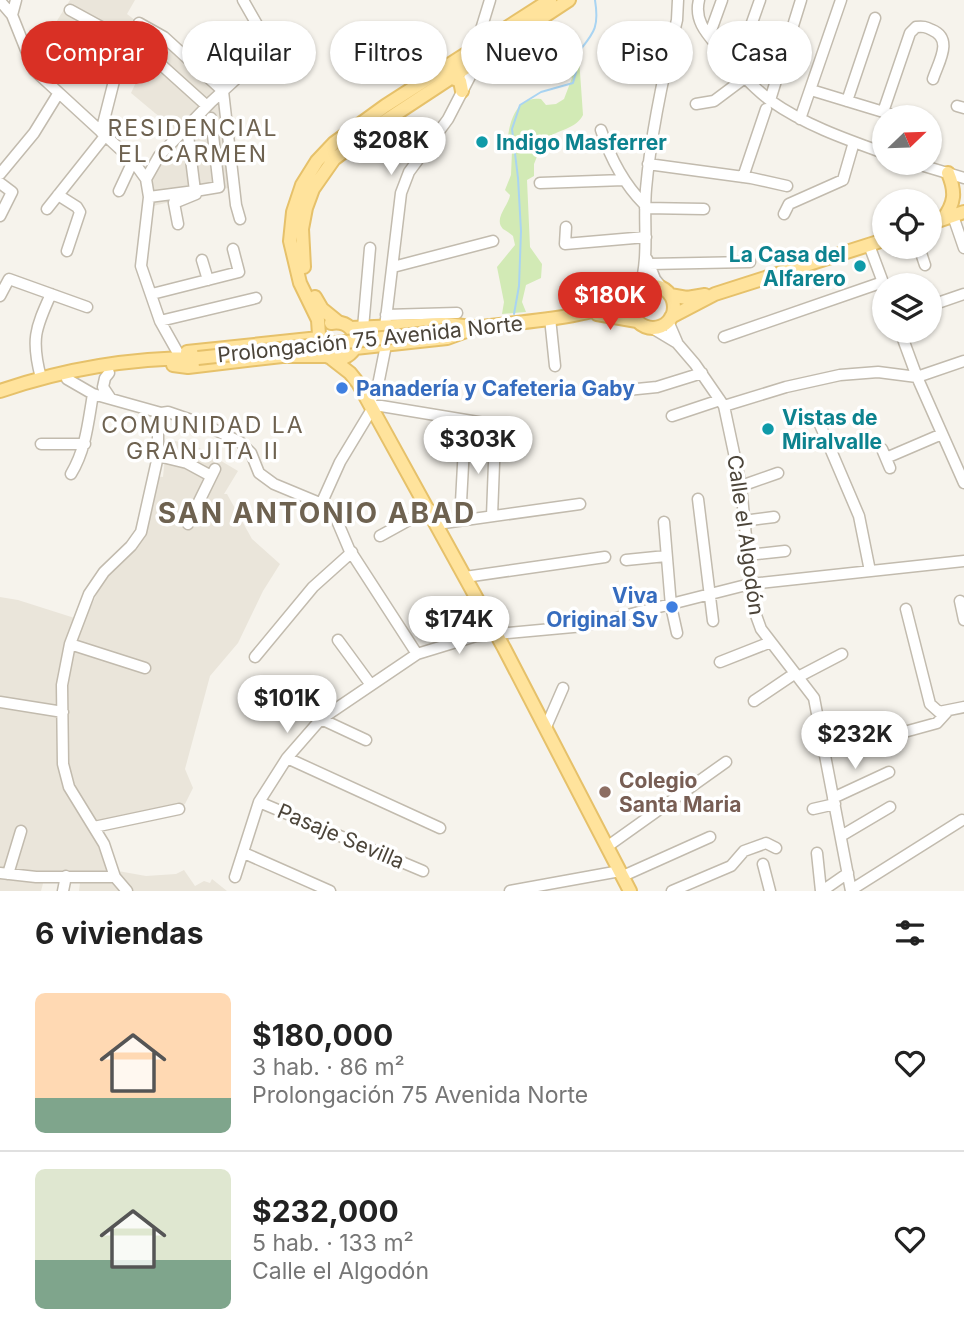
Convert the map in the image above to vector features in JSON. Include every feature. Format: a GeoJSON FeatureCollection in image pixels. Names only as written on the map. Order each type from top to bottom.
{"type":"FeatureCollection","features":[{"type":"Feature","properties":{"kind":"main road"},"geometry":{"type":"LineString","coordinates":[[516,21],[550,0]]}},
{"type":"Feature","properties":{"kind":"main road"},"geometry":{"type":"LineString","coordinates":[[533,21],[569,0]]}},
{"type":"Feature","properties":{"kind":"main road"},"geometry":{"type":"LineString","coordinates":[[461,63],[334,143],[317,161],[302,185],[293,212],[290,241],[300,283],[318,320],[319,347],[358,383],[496,633],[630,891]]}},
{"type":"Feature","properties":{"kind":"main road"},"geometry":{"type":"LineString","coordinates":[[461,69],[452,78],[347,147],[334,159],[313,190],[306,208],[301,250],[305,274],[322,309],[338,322],[357,328],[386,321],[477,327]]}},
{"type":"Feature","properties":{"kind":"main road"},"geometry":{"type":"LineString","coordinates":[[452,78],[460,81],[462,91]]}},
{"type":"Feature","properties":{"kind":"main road"},"geometry":{"type":"LineString","coordinates":[[948,173],[955,196],[953,216]]}},
{"type":"Feature","properties":{"kind":"main road"},"geometry":{"type":"LineString","coordinates":[[715,294],[663,325],[652,328],[637,321],[632,309],[637,293],[651,286],[688,298],[715,294],[872,244]]}},
{"type":"Feature","properties":{"kind":"main road"},"geometry":{"type":"LineString","coordinates":[[666,292],[674,305],[670,319]]}},
{"type":"Feature","properties":{"kind":"main road","name":"Prolongación 75 Avenida Norte"},"geometry":{"type":"LineString","coordinates":[[174,358],[196,358],[587,314],[612,307],[637,293]]}},
{"type":"Feature","properties":{"kind":"main road","name":"Prolongación 75 Avenida Norte"},"geometry":{"type":"LineString","coordinates":[[587,314],[637,321]]}},
{"type":"Feature","properties":{"kind":"main road"},"geometry":{"type":"LineString","coordinates":[[0,391],[90,367],[174,358],[319,336],[325,327],[338,322]]}},
{"type":"Feature","properties":{"kind":"main road"},"geometry":{"type":"LineString","coordinates":[[0,400],[67,379],[109,373],[174,358],[188,367],[282,356],[343,359],[353,351],[447,338],[477,327]]}},
{"type":"Feature","properties":{"kind":"main road"},"geometry":{"type":"LineString","coordinates":[[357,328],[353,351],[358,383]]}},
{"type":"Feature","properties":{"kind":"street"},"geometry":{"type":"LineString","coordinates":[[1,19],[6,8],[16,0]]}},
{"type":"Feature","properties":{"kind":"street"},"geometry":{"type":"LineString","coordinates":[[146,179],[159,156],[253,59],[259,41],[259,28],[243,0]]}},
{"type":"Feature","properties":{"kind":"street"},"geometry":{"type":"LineString","coordinates":[[484,21],[491,0]]}},
{"type":"Feature","properties":{"kind":"street"},"geometry":{"type":"LineString","coordinates":[[666,292],[655,279],[648,261],[644,206],[648,164],[677,20],[678,0]]}},
{"type":"Feature","properties":{"kind":"street"},"geometry":{"type":"LineString","coordinates":[[699,0],[702,27],[707,33]]}},
{"type":"Feature","properties":{"kind":"street"},"geometry":{"type":"LineString","coordinates":[[714,21],[722,0]]}},
{"type":"Feature","properties":{"kind":"street"},"geometry":{"type":"LineString","coordinates":[[753,21],[760,0]]}},
{"type":"Feature","properties":{"kind":"street"},"geometry":{"type":"LineString","coordinates":[[743,177],[802,0]]}},
{"type":"Feature","properties":{"kind":"street"},"geometry":{"type":"LineString","coordinates":[[800,119],[841,0]]}},
{"type":"Feature","properties":{"kind":"street"},"geometry":{"type":"LineString","coordinates":[[6,8],[34,70],[133,161],[146,179],[149,197],[141,266],[174,358]]}},
{"type":"Feature","properties":{"kind":"street"},"geometry":{"type":"LineString","coordinates":[[70,10],[147,52],[207,106]]}},
{"type":"Feature","properties":{"kind":"street"},"geometry":{"type":"LineString","coordinates":[[485,16],[487,21]]}},
{"type":"Feature","properties":{"kind":"street"},"geometry":{"type":"LineString","coordinates":[[847,101],[875,18]]}},
{"type":"Feature","properties":{"kind":"street"},"geometry":{"type":"LineString","coordinates":[[885,105],[910,33],[916,27],[938,32],[943,38],[944,47],[933,79]]}},
{"type":"Feature","properties":{"kind":"street"},"geometry":{"type":"LineString","coordinates":[[168,41],[223,91],[236,205],[240,219]]}},
{"type":"Feature","properties":{"kind":"street"},"geometry":{"type":"LineString","coordinates":[[47,209],[103,134],[113,84]]}},
{"type":"Feature","properties":{"kind":"street"},"geometry":{"type":"LineString","coordinates":[[457,313],[386,321],[401,194],[409,172],[448,119],[465,84]]}},
{"type":"Feature","properties":{"kind":"street"},"geometry":{"type":"LineString","coordinates":[[696,104],[715,101],[737,84]]}},
{"type":"Feature","properties":{"kind":"street"},"geometry":{"type":"LineString","coordinates":[[752,84],[768,104],[872,149]]}},
{"type":"Feature","properties":{"kind":"street"},"geometry":{"type":"LineString","coordinates":[[811,90],[872,109]]}},
{"type":"Feature","properties":{"kind":"street"},"geometry":{"type":"LineString","coordinates":[[0,174],[34,133],[58,93]]}},
{"type":"Feature","properties":{"kind":"street"},"geometry":{"type":"LineString","coordinates":[[149,197],[219,187],[211,118]]}},
{"type":"Feature","properties":{"kind":"street"},"geometry":{"type":"LineString","coordinates":[[601,130],[608,151],[624,180],[644,206],[704,209]]}},
{"type":"Feature","properties":{"kind":"street"},"geometry":{"type":"LineString","coordinates":[[188,135],[197,192]]}},
{"type":"Feature","properties":{"kind":"street"},"geometry":{"type":"LineString","coordinates":[[784,214],[789,204],[843,180],[854,142]]}},
{"type":"Feature","properties":{"kind":"street"},"geometry":{"type":"LineString","coordinates":[[119,191],[133,161]]}},
{"type":"Feature","properties":{"kind":"street"},"geometry":{"type":"LineString","coordinates":[[648,164],[787,186]]}},
{"type":"Feature","properties":{"kind":"street"},"geometry":{"type":"LineString","coordinates":[[942,171],[964,178]]}},
{"type":"Feature","properties":{"kind":"street"},"geometry":{"type":"LineString","coordinates":[[540,183],[624,180]]}},
{"type":"Feature","properties":{"kind":"street"},"geometry":{"type":"LineString","coordinates":[[0,183],[12,192],[0,216]]}},
{"type":"Feature","properties":{"kind":"street"},"geometry":{"type":"LineString","coordinates":[[178,224],[174,203],[197,192]]}},
{"type":"Feature","properties":{"kind":"street"},"geometry":{"type":"LineString","coordinates":[[58,195],[77,207],[80,212],[67,251]]}},
{"type":"Feature","properties":{"kind":"street"},"geometry":{"type":"LineString","coordinates":[[953,216],[964,248]]}},
{"type":"Feature","properties":{"kind":"street"},"geometry":{"type":"LineString","coordinates":[[566,227],[565,244],[646,237]]}},
{"type":"Feature","properties":{"kind":"street"},"geometry":{"type":"LineString","coordinates":[[393,267],[494,241]]}},
{"type":"Feature","properties":{"kind":"street"},"geometry":{"type":"LineString","coordinates":[[869,245],[879,273]]}},
{"type":"Feature","properties":{"kind":"street"},"geometry":{"type":"LineString","coordinates":[[357,328],[370,247]]}},
{"type":"Feature","properties":{"kind":"street"},"geometry":{"type":"LineString","coordinates":[[152,294],[239,272],[233,249]]}},
{"type":"Feature","properties":{"kind":"street"},"geometry":{"type":"LineString","coordinates":[[923,259],[925,265]]}},
{"type":"Feature","properties":{"kind":"street"},"geometry":{"type":"LineString","coordinates":[[202,260],[208,280]]}},
{"type":"Feature","properties":{"kind":"street"},"geometry":{"type":"LineString","coordinates":[[648,261],[750,262]]}},
{"type":"Feature","properties":{"kind":"street"},"geometry":{"type":"LineString","coordinates":[[637,293],[648,261]]}},
{"type":"Feature","properties":{"kind":"street"},"geometry":{"type":"LineString","coordinates":[[0,296],[9,279],[87,307]]}},
{"type":"Feature","properties":{"kind":"street"},"geometry":{"type":"LineString","coordinates":[[724,337],[872,288]]}},
{"type":"Feature","properties":{"kind":"street"},"geometry":{"type":"LineString","coordinates":[[41,378],[34,352],[38,322],[51,294]]}},
{"type":"Feature","properties":{"kind":"street"},"geometry":{"type":"LineString","coordinates":[[942,302],[964,294]]}},
{"type":"Feature","properties":{"kind":"street"},"geometry":{"type":"LineString","coordinates":[[160,321],[256,298]]}},
{"type":"Feature","properties":{"kind":"street"},"geometry":{"type":"LineString","coordinates":[[550,318],[555,366]]}},
{"type":"Feature","properties":{"kind":"street","name":"Calle el Algodón"},"geometry":{"type":"LineString","coordinates":[[670,319],[677,343]]}},
{"type":"Feature","properties":{"kind":"street","name":"Calle el Algodón"},"geometry":{"type":"LineString","coordinates":[[652,328],[677,343],[722,403],[741,486],[756,619],[814,698],[851,890]]}},
{"type":"Feature","properties":{"kind":"street"},"geometry":{"type":"LineString","coordinates":[[904,343],[916,377],[964,482]]}},
{"type":"Feature","properties":{"kind":"street"},"geometry":{"type":"LineString","coordinates":[[322,502],[370,406],[378,385],[386,345]]}},
{"type":"Feature","properties":{"kind":"street"},"geometry":{"type":"LineString","coordinates":[[671,416],[840,375],[878,372],[916,377],[964,362]]}},
{"type":"Feature","properties":{"kind":"street"},"geometry":{"type":"LineString","coordinates":[[109,373],[103,387],[111,400]]}},
{"type":"Feature","properties":{"kind":"street"},"geometry":{"type":"LineString","coordinates":[[607,392],[657,387],[702,373]]}},
{"type":"Feature","properties":{"kind":"street"},"geometry":{"type":"LineString","coordinates":[[67,379],[93,394],[111,400],[161,413],[168,412],[203,424],[240,442],[251,453],[260,473],[274,484],[322,502],[335,516],[352,552],[417,654]]}},
{"type":"Feature","properties":{"kind":"street"},"geometry":{"type":"LineString","coordinates":[[71,474],[81,458],[85,444],[93,394]]}},
{"type":"Feature","properties":{"kind":"street"},"geometry":{"type":"LineString","coordinates":[[370,406],[484,423]]}},
{"type":"Feature","properties":{"kind":"street"},"geometry":{"type":"LineString","coordinates":[[127,891],[115,877],[104,844],[78,803],[66,776],[63,754],[63,674],[70,644],[89,594],[104,572],[131,546],[141,531],[158,456],[161,413]]}},
{"type":"Feature","properties":{"kind":"street"},"geometry":{"type":"LineString","coordinates":[[818,420],[859,516],[870,571]]}},
{"type":"Feature","properties":{"kind":"street"},"geometry":{"type":"LineString","coordinates":[[460,521],[465,428]]}},
{"type":"Feature","properties":{"kind":"street"},"geometry":{"type":"LineString","coordinates":[[886,458],[942,434]]}},
{"type":"Feature","properties":{"kind":"street"},"geometry":{"type":"LineString","coordinates":[[492,516],[495,437]]}},
{"type":"Feature","properties":{"kind":"street"},"geometry":{"type":"LineString","coordinates":[[41,444],[85,444]]}},
{"type":"Feature","properties":{"kind":"street"},"geometry":{"type":"LineString","coordinates":[[158,456],[213,473],[188,524]]}},
{"type":"Feature","properties":{"kind":"street"},"geometry":{"type":"LineString","coordinates":[[741,486],[778,473]]}},
{"type":"Feature","properties":{"kind":"street"},"geometry":{"type":"LineString","coordinates":[[698,499],[713,621]]}},
{"type":"Feature","properties":{"kind":"street"},"geometry":{"type":"LineString","coordinates":[[437,524],[580,504]]}},
{"type":"Feature","properties":{"kind":"street"},"geometry":{"type":"LineString","coordinates":[[380,536],[429,509]]}},
{"type":"Feature","properties":{"kind":"street"},"geometry":{"type":"LineString","coordinates":[[743,521],[774,517]]}},
{"type":"Feature","properties":{"kind":"street"},"geometry":{"type":"LineString","coordinates":[[664,522],[671,606],[677,633]]}},
{"type":"Feature","properties":{"kind":"street"},"geometry":{"type":"LineString","coordinates":[[748,555],[785,551]]}},
{"type":"Feature","properties":{"kind":"street"},"geometry":{"type":"LineString","coordinates":[[255,657],[313,587],[352,552]]}},
{"type":"Feature","properties":{"kind":"street"},"geometry":{"type":"LineString","coordinates":[[626,560],[666,556]]}},
{"type":"Feature","properties":{"kind":"street"},"geometry":{"type":"LineString","coordinates":[[466,577],[605,557]]}},
{"type":"Feature","properties":{"kind":"street"},"geometry":{"type":"LineString","coordinates":[[236,877],[258,802],[287,758],[321,719],[417,654],[456,641],[496,633],[584,626],[750,584],[964,561]]}},
{"type":"Feature","properties":{"kind":"street"},"geometry":{"type":"LineString","coordinates":[[960,601],[964,620]]}},
{"type":"Feature","properties":{"kind":"street"},"geometry":{"type":"LineString","coordinates":[[906,609],[927,699],[934,709],[947,712],[964,707]]}},
{"type":"Feature","properties":{"kind":"street"},"geometry":{"type":"LineString","coordinates":[[338,640],[371,685]]}},
{"type":"Feature","properties":{"kind":"street"},"geometry":{"type":"LineString","coordinates":[[720,662],[771,642]]}},
{"type":"Feature","properties":{"kind":"street"},"geometry":{"type":"LineString","coordinates":[[70,644],[145,668]]}},
{"type":"Feature","properties":{"kind":"street"},"geometry":{"type":"LineString","coordinates":[[754,701],[796,676],[842,654]]}},
{"type":"Feature","properties":{"kind":"street"},"geometry":{"type":"LineString","coordinates":[[546,727],[563,688]]}},
{"type":"Feature","properties":{"kind":"street"},"geometry":{"type":"LineString","coordinates":[[0,702],[64,712]]}},
{"type":"Feature","properties":{"kind":"street"},"geometry":{"type":"LineString","coordinates":[[886,737],[937,723],[947,712]]}},
{"type":"Feature","properties":{"kind":"street"},"geometry":{"type":"LineString","coordinates":[[321,719],[366,740]]}},
{"type":"Feature","properties":{"kind":"street"},"geometry":{"type":"LineString","coordinates":[[287,758],[440,828]]}},
{"type":"Feature","properties":{"kind":"street"},"geometry":{"type":"LineString","coordinates":[[608,846],[726,762]]}},
{"type":"Feature","properties":{"kind":"street"},"geometry":{"type":"LineString","coordinates":[[813,809],[889,772]]}},
{"type":"Feature","properties":{"kind":"street","name":"Pasaje Sevilla"},"geometry":{"type":"LineString","coordinates":[[258,802],[422,871]]}},
{"type":"Feature","properties":{"kind":"street"},"geometry":{"type":"LineString","coordinates":[[841,836],[890,807]]}},
{"type":"Feature","properties":{"kind":"street"},"geometry":{"type":"LineString","coordinates":[[94,827],[179,809]]}},
{"type":"Feature","properties":{"kind":"street"},"geometry":{"type":"LineString","coordinates":[[851,890],[962,820]]}},
{"type":"Feature","properties":{"kind":"street"},"geometry":{"type":"LineString","coordinates":[[21,831],[4,874],[115,877]]}},
{"type":"Feature","properties":{"kind":"street"},"geometry":{"type":"LineString","coordinates":[[510,891],[621,874],[710,837]]}},
{"type":"Feature","properties":{"kind":"street"},"geometry":{"type":"LineString","coordinates":[[672,891],[735,864],[744,851],[766,843],[776,848]]}},
{"type":"Feature","properties":{"kind":"street"},"geometry":{"type":"LineString","coordinates":[[244,853],[330,891]]}},
{"type":"Feature","properties":{"kind":"street"},"geometry":{"type":"LineString","coordinates":[[817,853],[821,891],[848,873]]}},
{"type":"Feature","properties":{"kind":"street"},"geometry":{"type":"LineString","coordinates":[[763,864],[770,891]]}},
{"type":"Feature","properties":{"kind":"street"},"geometry":{"type":"LineString","coordinates":[[63,891],[66,876]]}},
{"type":"Feature","properties":{"kind":"shaded area"},"geometry":{"type":"Polygon","coordinates":[[[70,0],[135,0],[127,14],[136,21],[57,21],[70,0]]]}},
{"type":"Feature","properties":{"kind":"shaded area"},"geometry":{"type":"Polygon","coordinates":[[[168,45],[182,56],[182,84],[218,84],[225,89],[232,187],[149,207],[147,177],[180,134],[131,93],[135,84],[168,84],[168,45]]]}},
{"type":"Feature","properties":{"kind":"shaded area"},"geometry":{"type":"Polygon","coordinates":[[[167,439],[196,446],[238,471],[224,494],[227,494],[252,539],[280,564],[263,591],[238,643],[210,676],[185,769],[193,788],[185,804],[178,808],[97,826],[118,871],[146,876],[176,874],[184,870],[195,886],[204,881],[210,883],[212,879],[227,891],[79,891],[81,874],[46,872],[41,891],[0,891],[0,597],[84,621],[104,579],[145,537],[157,476],[163,477],[167,439]]]}},
{"type":"Feature","properties":{"kind":"green space"},"geometry":{"type":"Polygon","coordinates":[[[570,84],[581,84],[583,115],[576,124],[546,139],[546,150],[538,154],[534,164],[534,176],[527,180],[530,247],[542,264],[541,278],[526,285],[522,302],[526,312],[502,314],[504,302],[497,267],[515,245],[513,236],[500,225],[510,195],[505,190],[511,175],[512,151],[507,147],[511,122],[524,102],[541,99],[546,105],[556,104],[564,99],[570,84]]]}},
{"type":"Feature","properties":{"kind":"waterway"},"geometry":{"type":"LineString","coordinates":[[514,314],[519,286],[521,231],[512,129],[520,105],[541,92],[573,83],[576,72],[574,58],[595,26],[595,0]]}},
{"type":"Feature","properties":{"kind":"place","name":"Indigo Masferrer"},"geometry":{"type":"Point","coordinates":[482,142]}},
{"type":"Feature","properties":{"kind":"place","name":"La Casa del Alfarero"},"geometry":{"type":"Point","coordinates":[860,266]}},
{"type":"Feature","properties":{"kind":"place","name":"Panadería y Cafeteria Gaby"},"geometry":{"type":"Point","coordinates":[342,388]}},
{"type":"Feature","properties":{"kind":"place","name":"Vistas de Miralvalle"},"geometry":{"type":"Point","coordinates":[768,429]}},
{"type":"Feature","properties":{"kind":"place","name":"Viva Original Sv"},"geometry":{"type":"Point","coordinates":[672,607]}},
{"type":"Feature","properties":{"kind":"place","name":"Colegio Santa Maria"},"geometry":{"type":"Point","coordinates":[605,792]}},
{"type":"Feature","properties":{"kind":"district","name":"RESIDENCIAL EL CARMEN"},"geometry":{"type":"Point","coordinates":[193,141]}},
{"type":"Feature","properties":{"kind":"district","name":"COMUNIDAD LA GRANJITA II"},"geometry":{"type":"Point","coordinates":[203,438]}},
{"type":"Feature","properties":{"kind":"district","name":"SAN ANTONIO ABAD"},"geometry":{"type":"Point","coordinates":[317,513]}}]}
